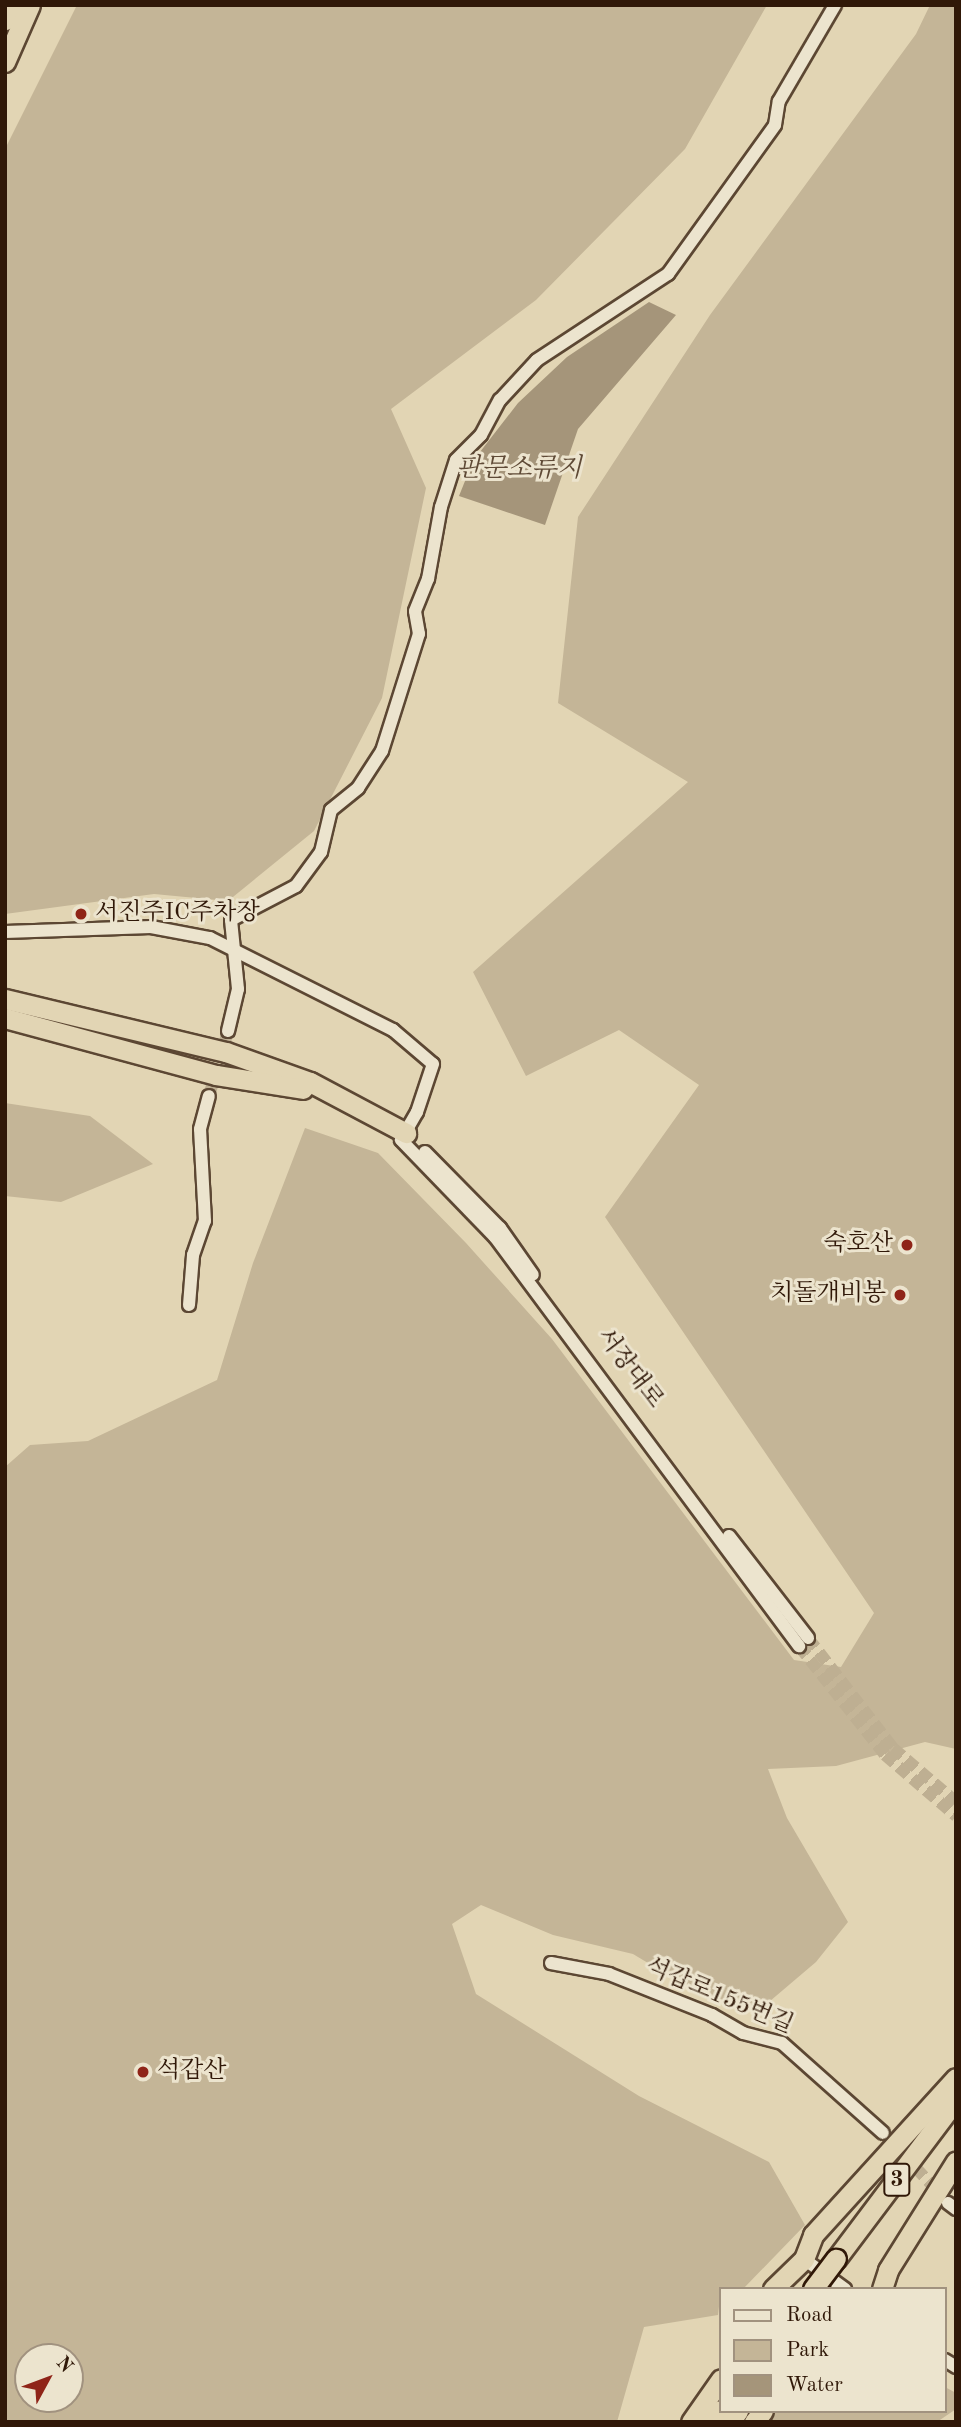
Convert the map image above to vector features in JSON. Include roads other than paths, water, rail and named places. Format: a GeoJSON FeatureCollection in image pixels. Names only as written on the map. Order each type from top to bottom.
{"type":"FeatureCollection","features":[{"type":"Feature","properties":{"kind":"highway"},"geometry":{"type":"LineString","coordinates":[[5,20],[12,5]]}},
{"type":"Feature","properties":{"kind":"highway"},"geometry":{"type":"LineString","coordinates":[[5,62],[30,5]]}},
{"type":"Feature","properties":{"kind":"highway"},"geometry":{"type":"LineString","coordinates":[[5,999],[226,1052],[310,1082],[403,1136]]}},
{"type":"Feature","properties":{"kind":"highway"},"geometry":{"type":"LineString","coordinates":[[5,1017],[216,1074],[307,1089],[403,1136]]}},
{"type":"Feature","properties":{"kind":"highway"},"geometry":{"type":"LineString","coordinates":[[775,2287],[804,2259],[813,2235],[956,2078]]}},
{"type":"Feature","properties":{"kind":"highway","name":"3"},"geometry":{"type":"LineString","coordinates":[[831,2287],[841,2262],[956,2100]]}},
{"type":"Feature","properties":{"kind":"highway","name":"3"},"geometry":{"type":"LineString","coordinates":[[815,2287],[841,2262],[956,2122]]}},
{"type":"Feature","properties":{"kind":"highway"},"geometry":{"type":"LineString","coordinates":[[883,2287],[888,2270],[956,2161]]}},
{"type":"Feature","properties":{"kind":"highway"},"geometry":{"type":"LineString","coordinates":[[691,2422],[720,2380]]}},
{"type":"Feature","properties":{"kind":"street"},"geometry":{"type":"LineString","coordinates":[[228,1031],[238,989],[231,920],[296,886],[321,852],[331,810],[358,788],[382,751],[419,634],[415,611],[428,579],[442,507],[456,460],[481,435],[500,400],[537,360],[668,274],[775,125],[779,101],[835,5]]}},
{"type":"Feature","properties":{"kind":"street"},"geometry":{"type":"LineString","coordinates":[[5,932],[151,927],[210,938],[236,949],[393,1030],[433,1064],[403,1136]]}},
{"type":"Feature","properties":{"kind":"street"},"geometry":{"type":"LineString","coordinates":[[189,1305],[193,1255],[205,1221],[200,1129],[209,1096]]}},
{"type":"Feature","properties":{"kind":"street","name":"서장대로"},"geometry":{"type":"LineString","coordinates":[[403,1136],[495,1237],[803,1642]]}},
{"type":"Feature","properties":{"kind":"street","name":"석갑로155번길"},"geometry":{"type":"LineString","coordinates":[[551,1963],[609,1974],[712,2015],[743,2033],[782,2043],[883,2133]]}},
{"type":"Feature","properties":{"kind":"street"},"geometry":{"type":"LineString","coordinates":[[804,2259],[842,2287]]}},
{"type":"Feature","properties":{"kind":"water","name":"판문소류지"},"geometry":{"type":"Polygon","coordinates":[[[649,302],[676,315],[578,429],[545,525],[459,496],[473,461],[518,403],[567,357],[649,302]]]}},
{"type":"Feature","properties":{"kind":"tunnel"},"geometry":{"type":"LineString","coordinates":[[209,1096],[228,1031]]}},
{"type":"Feature","properties":{"kind":"tunnel"},"geometry":{"type":"LineString","coordinates":[[808,1638],[893,1748],[956,1802]]}},
{"type":"Feature","properties":{"kind":"tunnel"},"geometry":{"type":"LineString","coordinates":[[799,1646],[885,1755],[956,1816]]}},
{"type":"Feature","properties":{"kind":"tunnel"},"geometry":{"type":"LineString","coordinates":[[891,2141],[941,2195]]}},
{"type":"Feature","properties":{"kind":"place","name":"서진주IC주차장"},"geometry":{"type":"Point","coordinates":[81,914]}},
{"type":"Feature","properties":{"kind":"place","name":"숙호산"},"geometry":{"type":"Point","coordinates":[907,1245]}},
{"type":"Feature","properties":{"kind":"place","name":"치돌개비봉"},"geometry":{"type":"Point","coordinates":[900,1295]}},
{"type":"Feature","properties":{"kind":"place","name":"석갑산"},"geometry":{"type":"Point","coordinates":[143,2072]}}]}
